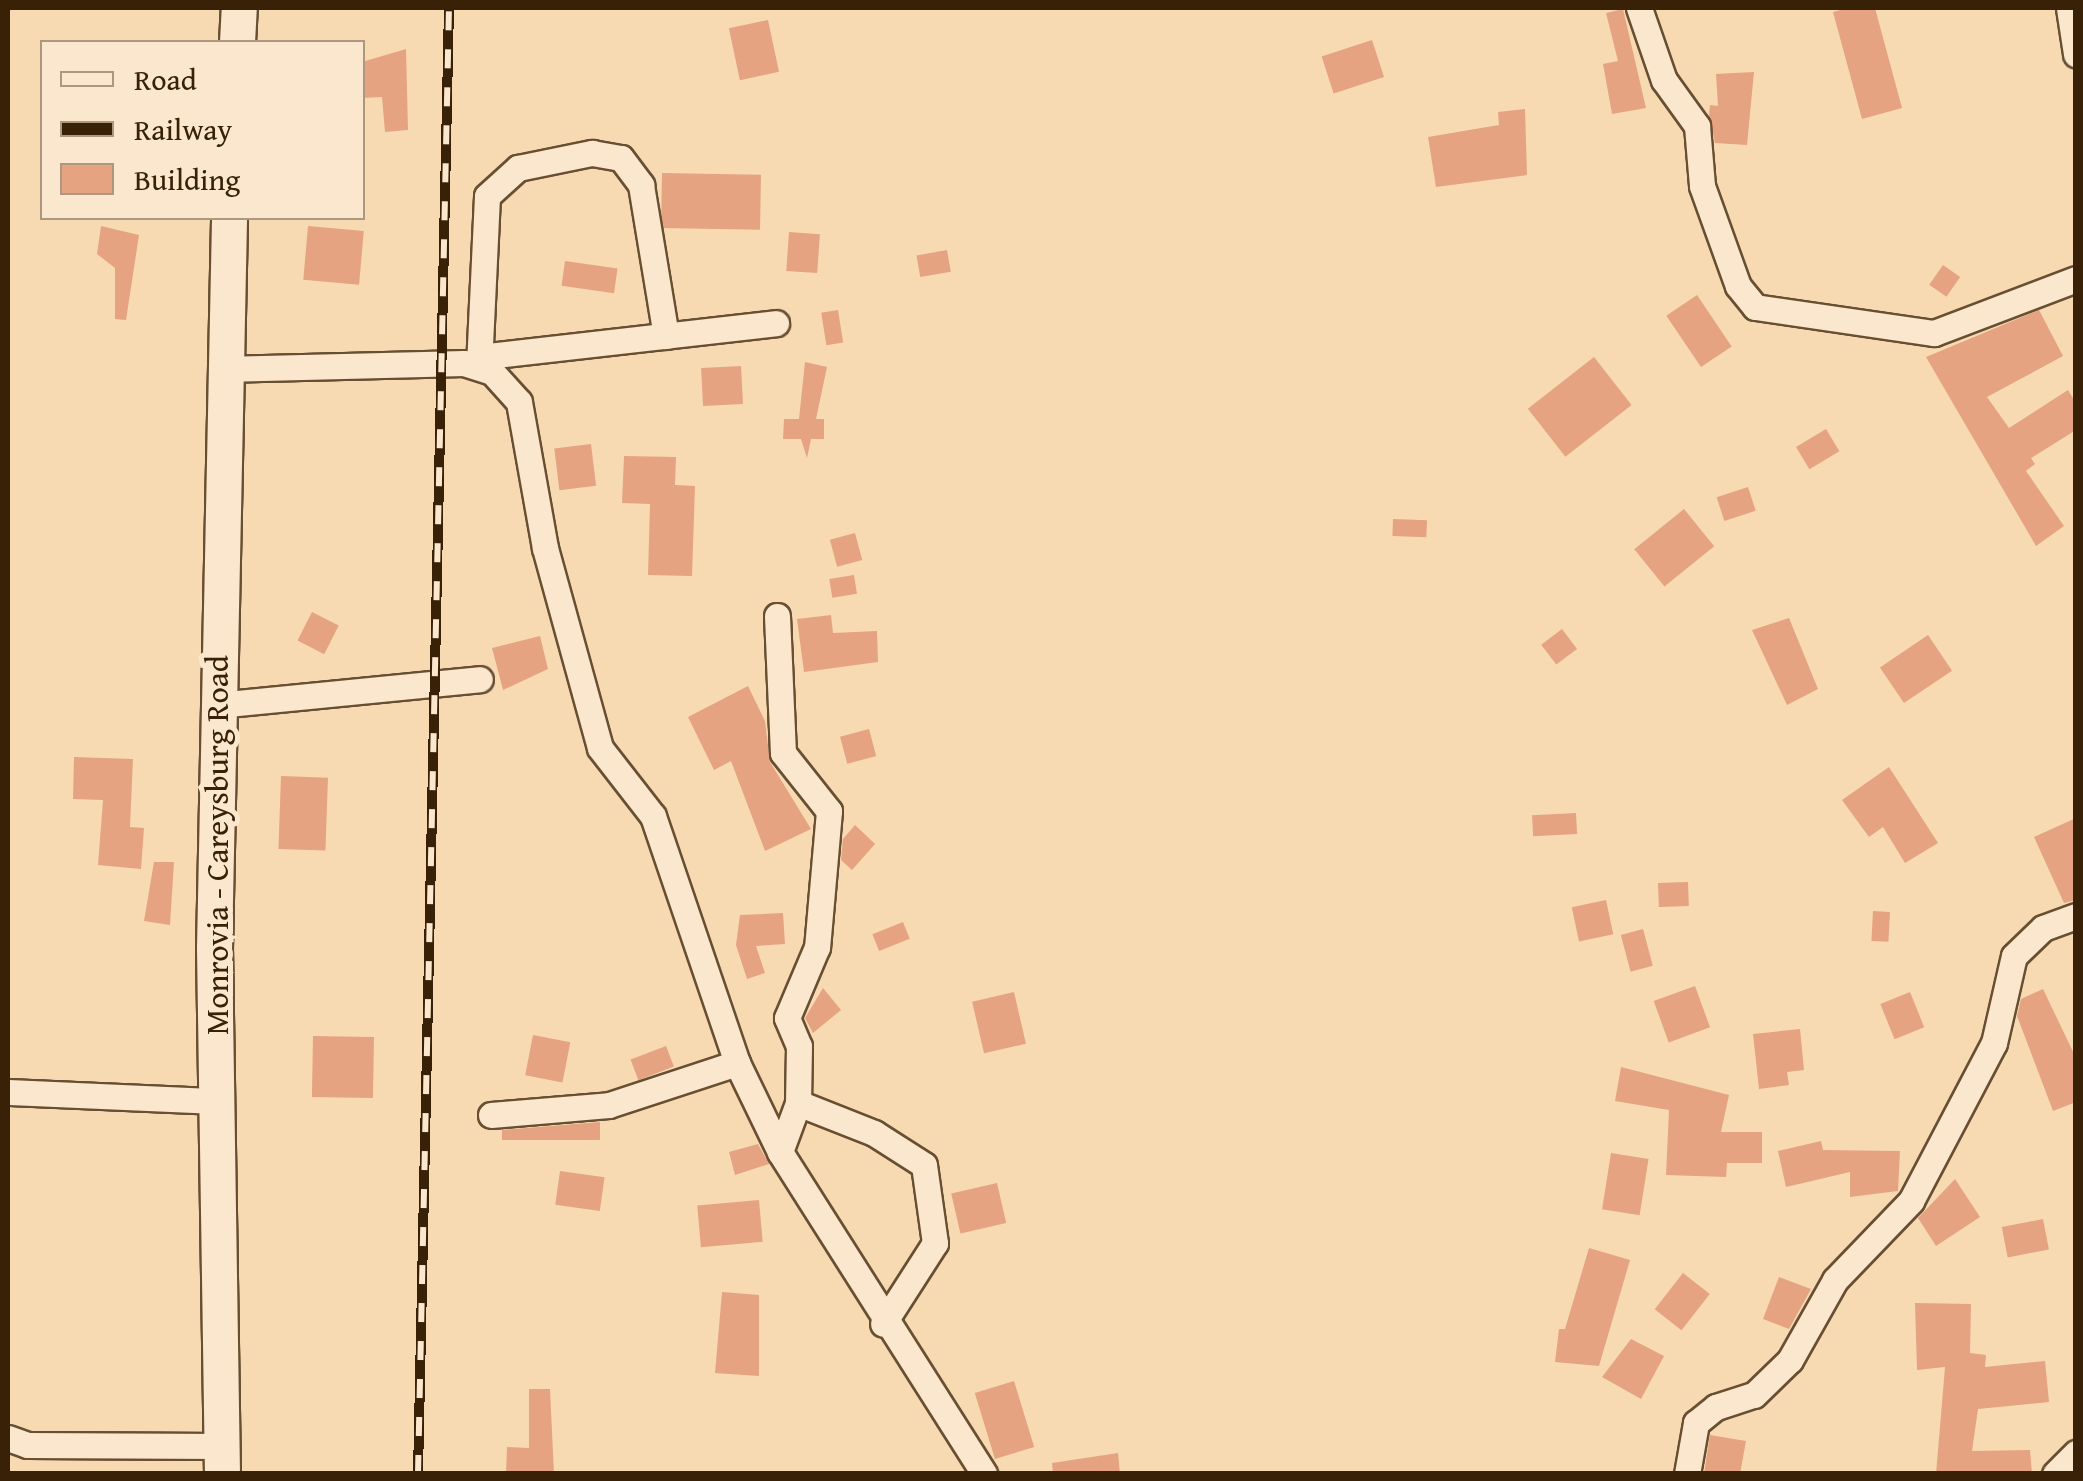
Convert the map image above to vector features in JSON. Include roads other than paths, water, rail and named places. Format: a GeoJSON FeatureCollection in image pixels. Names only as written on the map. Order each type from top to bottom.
{"type":"FeatureCollection","features":[{"type":"Feature","properties":{"kind":"main road"},"geometry":{"type":"LineString","coordinates":[[237,40],[239,8]]}},
{"type":"Feature","properties":{"kind":"main road","name":"Monrovia - Careysburg Road"},"geometry":{"type":"LineString","coordinates":[[222,1460],[216,1101],[217,705],[222,369],[229,220]]}},
{"type":"Feature","properties":{"kind":"street"},"geometry":{"type":"LineString","coordinates":[[1640,8],[1664,80],[1697,126],[1702,186],[1738,286],[1755,307],[1934,333],[2076,278]]}},
{"type":"Feature","properties":{"kind":"street"},"geometry":{"type":"LineString","coordinates":[[2068,8],[2076,54]]}},
{"type":"Feature","properties":{"kind":"street"},"geometry":{"type":"LineString","coordinates":[[479,361],[486,196],[518,168],[592,154],[620,158],[641,185],[666,336]]}},
{"type":"Feature","properties":{"kind":"street"},"geometry":{"type":"LineString","coordinates":[[222,369],[479,361],[776,323]]}},
{"type":"Feature","properties":{"kind":"street"},"geometry":{"type":"LineString","coordinates":[[479,361],[508,387],[528,423],[545,548],[600,748],[653,816],[737,1063],[780,1152],[883,1324],[984,1474]]}},
{"type":"Feature","properties":{"kind":"street"},"geometry":{"type":"LineString","coordinates":[[777,616],[783,753],[829,812],[817,947],[787,1018],[799,1046],[798,1104],[780,1152]]}},
{"type":"Feature","properties":{"kind":"street"},"geometry":{"type":"LineString","coordinates":[[217,705],[480,679]]}},
{"type":"Feature","properties":{"kind":"street"},"geometry":{"type":"LineString","coordinates":[[1687,1474],[1696,1423],[1716,1406],[1754,1395],[1790,1360],[1835,1280],[1912,1201],[1994,1042],[2014,956],[2043,928],[2076,916]]}},
{"type":"Feature","properties":{"kind":"street"},"geometry":{"type":"LineString","coordinates":[[491,1115],[609,1105],[737,1063]]}},
{"type":"Feature","properties":{"kind":"street"},"geometry":{"type":"LineString","coordinates":[[8,1092],[216,1101]]}},
{"type":"Feature","properties":{"kind":"street"},"geometry":{"type":"LineString","coordinates":[[798,1104],[874,1133],[924,1164],[935,1243],[883,1324]]}},
{"type":"Feature","properties":{"kind":"street"},"geometry":{"type":"LineString","coordinates":[[8,1438],[27,1445],[222,1460]]}},
{"type":"Feature","properties":{"kind":"street"},"geometry":{"type":"LineString","coordinates":[[2055,1474],[2076,1453]]}},
{"type":"Feature","properties":{"kind":"railway"},"geometry":{"type":"LineString","coordinates":[[418,1474],[449,8]]}}]}
